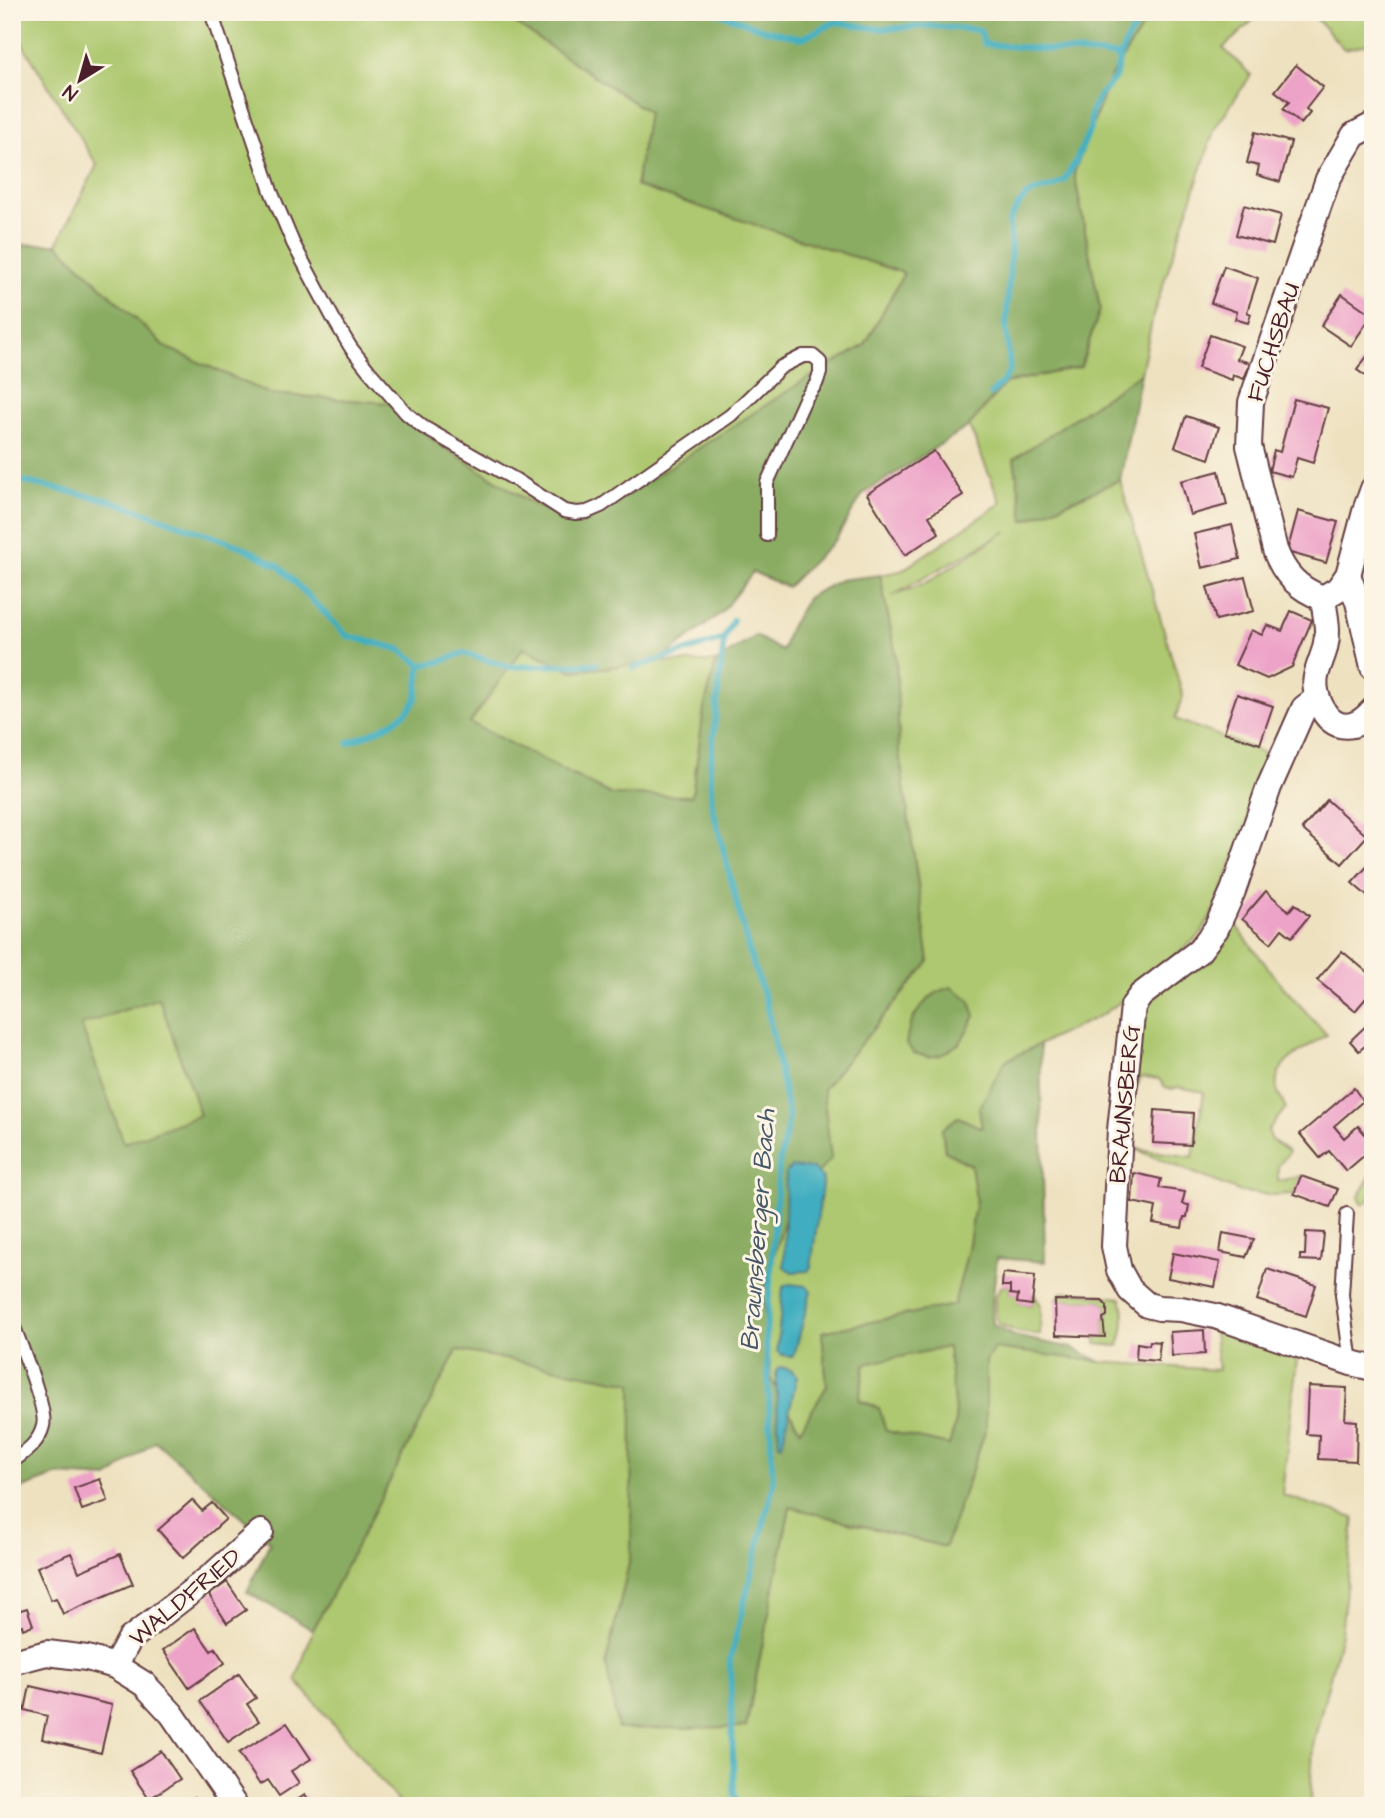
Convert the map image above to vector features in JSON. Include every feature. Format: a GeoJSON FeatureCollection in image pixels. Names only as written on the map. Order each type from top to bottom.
{"type":"FeatureCollection","features":[{"type":"Feature","properties":{"kind":"street","name":"FUCHSBAU"},"geometry":{"type":"LineString","coordinates":[[1323,598],[1308,593],[1288,575],[1275,550],[1249,446],[1251,402],[1328,179],[1354,135],[1373,125]]}},
{"type":"Feature","properties":{"kind":"street"},"geometry":{"type":"LineString","coordinates":[[1373,489],[1348,575],[1338,589],[1323,598],[1328,631],[1324,654],[1315,677],[1317,698],[1328,718],[1334,723],[1352,726],[1361,722],[1373,710]]}},
{"type":"Feature","properties":{"kind":"street"},"geometry":{"type":"LineString","coordinates":[[1348,575],[1358,602],[1373,667]]}},
{"type":"Feature","properties":{"kind":"street","name":"BRAUNSBERG"},"geometry":{"type":"LineString","coordinates":[[1317,698],[1304,708],[1269,788],[1233,891],[1216,929],[1199,951],[1141,995],[1133,1006],[1120,1130],[1114,1246],[1119,1270],[1130,1290],[1147,1305],[1215,1316],[1362,1365]]}},
{"type":"Feature","properties":{"kind":"street","name":"WALDFRIED"},"geometry":{"type":"LineString","coordinates":[[116,1667],[130,1639],[214,1574],[261,1532]]}},
{"type":"Feature","properties":{"kind":"street"},"geometry":{"type":"LineString","coordinates":[[12,1661],[47,1653],[87,1658],[116,1667],[144,1684],[172,1714],[235,1806]]}},
{"type":"Feature","properties":{"kind":"lane"},"geometry":{"type":"LineString","coordinates":[[211,12],[271,191],[293,243],[351,348],[387,392],[423,427],[564,511],[587,512],[601,506],[731,415],[781,367],[803,356],[813,356],[820,362],[816,384],[805,399],[767,483],[767,535]]}},
{"type":"Feature","properties":{"kind":"lane","name":"BRAUNSBERG"},"geometry":{"type":"LineString","coordinates":[[1347,1214],[1342,1295],[1362,1365]]}},
{"type":"Feature","properties":{"kind":"lane"},"geometry":{"type":"LineString","coordinates":[[12,1322],[37,1390],[44,1424],[35,1443],[12,1462]]}},
{"type":"Feature","properties":{"kind":"green space"},"geometry":{"type":"Polygon","coordinates":[[[12,12],[498,12],[648,112],[636,186],[904,273],[865,345],[805,380],[583,523],[536,506],[431,439],[390,403],[270,394],[165,347],[57,244],[97,165],[12,27],[12,12]]]}},
{"type":"Feature","properties":{"kind":"green space"},"geometry":{"type":"Polygon","coordinates":[[[498,12],[1156,12],[1150,16],[1112,74],[1074,173],[1100,309],[1080,367],[1005,383],[969,426],[863,494],[836,539],[787,587],[753,572],[721,613],[658,662],[573,671],[523,648],[470,723],[612,795],[692,796],[704,709],[716,662],[756,636],[782,651],[789,629],[808,597],[840,580],[880,575],[896,656],[899,751],[929,962],[823,1089],[831,1159],[790,1202],[763,1292],[771,1379],[800,1430],[827,1386],[822,1332],[954,1305],[968,1250],[976,1199],[971,1165],[945,1151],[942,1129],[958,1117],[982,1128],[979,1108],[1005,1061],[1040,1044],[1045,1262],[997,1258],[992,1304],[993,1325],[1014,1336],[1072,1348],[1101,1362],[994,1348],[986,1361],[986,1429],[945,1547],[790,1507],[746,1727],[618,1729],[606,1663],[631,1555],[632,1383],[457,1350],[313,1630],[247,1592],[270,1542],[155,1441],[108,1478],[58,1475],[23,1488],[12,1497],[12,245],[57,244],[165,347],[270,394],[390,403],[431,439],[536,506],[583,523],[805,380],[865,345],[904,273],[636,186],[648,112],[498,12]],[[159,998],[81,1025],[124,1143],[200,1115],[159,998]],[[948,1347],[865,1364],[859,1400],[879,1408],[886,1431],[949,1445],[956,1422],[948,1347]]]}},
{"type":"Feature","properties":{"kind":"green space"},"geometry":{"type":"Polygon","coordinates":[[[1156,12],[1262,12],[1223,48],[1251,75],[1215,128],[1154,312],[1141,373],[1014,459],[1025,521],[1120,480],[1183,696],[1175,719],[1272,756],[1215,908],[1201,934],[1102,1015],[1005,1061],[982,1128],[945,1151],[971,1165],[976,1199],[968,1250],[954,1305],[822,1332],[827,1386],[800,1431],[771,1379],[763,1293],[790,1202],[831,1159],[822,1089],[929,962],[899,751],[896,656],[880,575],[901,571],[1001,503],[969,426],[1005,383],[1081,367],[1100,309],[1074,173],[1112,74],[1150,15],[1156,12]],[[1007,531],[892,596],[926,583],[1007,531]]]}},
{"type":"Feature","properties":{"kind":"green space"},"geometry":{"type":"Polygon","coordinates":[[[1310,12],[1373,12],[1373,43],[1344,49],[1310,12]]]}},
{"type":"Feature","properties":{"kind":"green space"},"geometry":{"type":"Polygon","coordinates":[[[1141,373],[1120,480],[1024,521],[1014,459],[1141,373]]]}},
{"type":"Feature","properties":{"kind":"green space"},"geometry":{"type":"Polygon","coordinates":[[[523,648],[573,671],[658,662],[716,662],[704,709],[692,796],[612,795],[469,723],[523,648]]]}},
{"type":"Feature","properties":{"kind":"green space"},"geometry":{"type":"Polygon","coordinates":[[[1231,919],[1279,982],[1327,1035],[1284,1065],[1276,1082],[1286,1108],[1268,1130],[1272,1140],[1289,1152],[1278,1166],[1278,1181],[1301,1176],[1294,1194],[1241,1192],[1132,1148],[1193,1157],[1204,1092],[1178,1087],[1172,1089],[1165,1087],[1159,1079],[1141,1077],[1136,1089],[1140,1012],[1231,919]]]}},
{"type":"Feature","properties":{"kind":"green space"},"geometry":{"type":"Polygon","coordinates":[[[951,987],[969,999],[975,1016],[960,1043],[941,1055],[928,1057],[914,1053],[906,1044],[910,1025],[926,1001],[951,987]]]}},
{"type":"Feature","properties":{"kind":"green space"},"geometry":{"type":"Polygon","coordinates":[[[159,997],[201,1116],[124,1143],[81,1025],[159,997]]]}},
{"type":"Feature","properties":{"kind":"green space"},"geometry":{"type":"Polygon","coordinates":[[[1373,1171],[1373,1197],[1363,1205],[1359,1196],[1373,1171]]]}},
{"type":"Feature","properties":{"kind":"green space"},"geometry":{"type":"Polygon","coordinates":[[[1002,1286],[1010,1286],[1010,1294],[1018,1295],[1018,1303],[1032,1305],[1033,1293],[1041,1305],[1040,1335],[1018,1332],[998,1324],[995,1299],[1002,1286]]]}},
{"type":"Feature","properties":{"kind":"green space"},"geometry":{"type":"Polygon","coordinates":[[[1061,1293],[1121,1298],[1124,1322],[1119,1346],[1096,1344],[1096,1337],[1105,1337],[1103,1318],[1107,1316],[1107,1306],[1102,1301],[1056,1300],[1061,1293]]]}},
{"type":"Feature","properties":{"kind":"green space"},"geometry":{"type":"Polygon","coordinates":[[[1214,1330],[1297,1358],[1282,1495],[1354,1518],[1341,1634],[1313,1745],[1310,1806],[402,1806],[296,1680],[313,1630],[457,1350],[633,1383],[631,1555],[606,1663],[746,1727],[790,1507],[945,1547],[986,1429],[986,1361],[994,1347],[1101,1362],[1218,1370],[1214,1330]]]}},
{"type":"Feature","properties":{"kind":"green space"},"geometry":{"type":"Polygon","coordinates":[[[948,1346],[956,1422],[949,1445],[886,1431],[879,1408],[859,1400],[865,1364],[948,1346]]]}},
{"type":"Feature","properties":{"kind":"water"},"geometry":{"type":"Polygon","coordinates":[[[792,1167],[813,1169],[823,1178],[811,1267],[808,1271],[792,1272],[784,1267],[786,1172],[792,1167]]]}},
{"type":"Feature","properties":{"kind":"water"},"geometry":{"type":"Polygon","coordinates":[[[789,1284],[806,1286],[811,1291],[792,1357],[777,1351],[783,1287],[789,1284]]]}},
{"type":"Feature","properties":{"kind":"water"},"geometry":{"type":"Polygon","coordinates":[[[780,1367],[791,1370],[797,1376],[782,1445],[779,1444],[776,1371],[780,1367]]]}},
{"type":"Feature","properties":{"kind":"building"},"geometry":{"type":"Polygon","coordinates":[[[1296,65],[1323,87],[1306,109],[1310,113],[1301,124],[1283,109],[1289,102],[1275,91],[1296,65]]]}},
{"type":"Feature","properties":{"kind":"building"},"geometry":{"type":"Polygon","coordinates":[[[1255,132],[1291,142],[1280,182],[1257,175],[1259,166],[1247,163],[1255,132]]]}},
{"type":"Feature","properties":{"kind":"building"},"geometry":{"type":"Polygon","coordinates":[[[1244,205],[1281,215],[1273,245],[1236,235],[1244,205]]]}},
{"type":"Feature","properties":{"kind":"building"},"geometry":{"type":"Polygon","coordinates":[[[1224,266],[1258,278],[1247,312],[1251,314],[1248,323],[1235,319],[1237,312],[1211,303],[1224,266]]]}},
{"type":"Feature","properties":{"kind":"building"},"geometry":{"type":"Polygon","coordinates":[[[1342,294],[1372,315],[1351,346],[1321,326],[1342,294]]]}},
{"type":"Feature","properties":{"kind":"building"},"geometry":{"type":"Polygon","coordinates":[[[1210,335],[1242,346],[1237,359],[1250,363],[1244,379],[1233,375],[1232,380],[1198,368],[1210,335]]]}},
{"type":"Feature","properties":{"kind":"building"},"geometry":{"type":"Polygon","coordinates":[[[1373,348],[1373,381],[1357,370],[1373,348]]]}},
{"type":"Feature","properties":{"kind":"building"},"geometry":{"type":"Polygon","coordinates":[[[1294,399],[1328,408],[1313,463],[1297,458],[1292,477],[1269,471],[1274,450],[1280,452],[1294,399]]]}},
{"type":"Feature","properties":{"kind":"building"},"geometry":{"type":"Polygon","coordinates":[[[1186,416],[1219,427],[1209,459],[1175,447],[1186,416]]]}},
{"type":"Feature","properties":{"kind":"building"},"geometry":{"type":"Polygon","coordinates":[[[934,451],[963,495],[929,516],[939,533],[905,555],[867,494],[934,451]]]}},
{"type":"Feature","properties":{"kind":"building"},"geometry":{"type":"Polygon","coordinates":[[[1219,471],[1227,505],[1190,515],[1181,481],[1219,471]]]}},
{"type":"Feature","properties":{"kind":"building"},"geometry":{"type":"Polygon","coordinates":[[[1298,511],[1338,522],[1326,563],[1287,552],[1298,511]]]}},
{"type":"Feature","properties":{"kind":"building"},"geometry":{"type":"Polygon","coordinates":[[[1232,525],[1240,559],[1202,568],[1194,534],[1232,525]]]}},
{"type":"Feature","properties":{"kind":"building"},"geometry":{"type":"Polygon","coordinates":[[[1245,577],[1254,611],[1216,620],[1207,587],[1245,577]]]}},
{"type":"Feature","properties":{"kind":"building"},"geometry":{"type":"Polygon","coordinates":[[[1291,611],[1312,620],[1292,667],[1267,679],[1235,665],[1251,630],[1262,635],[1267,625],[1282,631],[1291,611]]]}},
{"type":"Feature","properties":{"kind":"building"},"geometry":{"type":"Polygon","coordinates":[[[1237,694],[1273,706],[1260,744],[1224,732],[1237,694]]]}},
{"type":"Feature","properties":{"kind":"building"},"geometry":{"type":"Polygon","coordinates":[[[1327,800],[1367,836],[1342,864],[1302,829],[1327,800]]]}},
{"type":"Feature","properties":{"kind":"building"},"geometry":{"type":"Polygon","coordinates":[[[1373,860],[1373,901],[1352,883],[1373,860]]]}},
{"type":"Feature","properties":{"kind":"building"},"geometry":{"type":"Polygon","coordinates":[[[1266,891],[1289,911],[1295,904],[1309,916],[1292,937],[1282,929],[1271,943],[1242,919],[1266,891]]]}},
{"type":"Feature","properties":{"kind":"building"},"geometry":{"type":"Polygon","coordinates":[[[1342,951],[1373,977],[1373,990],[1355,1011],[1317,980],[1342,951]]]}},
{"type":"Feature","properties":{"kind":"building"},"geometry":{"type":"Polygon","coordinates":[[[1373,1019],[1373,1055],[1365,1046],[1359,1051],[1350,1041],[1373,1019]]]}},
{"type":"Feature","properties":{"kind":"building"},"geometry":{"type":"Polygon","coordinates":[[[1354,1088],[1363,1101],[1334,1126],[1344,1138],[1358,1126],[1373,1143],[1373,1148],[1346,1171],[1329,1151],[1320,1158],[1300,1134],[1354,1088]]]}},
{"type":"Feature","properties":{"kind":"building"},"geometry":{"type":"Polygon","coordinates":[[[1155,1110],[1193,1113],[1191,1145],[1153,1143],[1155,1110]]]}},
{"type":"Feature","properties":{"kind":"building"},"geometry":{"type":"Polygon","coordinates":[[[1134,1173],[1161,1179],[1159,1188],[1185,1192],[1182,1204],[1189,1205],[1182,1228],[1153,1223],[1156,1207],[1132,1202],[1134,1173]]]}},
{"type":"Feature","properties":{"kind":"building"},"geometry":{"type":"Polygon","coordinates":[[[1301,1176],[1338,1189],[1330,1207],[1294,1194],[1301,1176]]]}},
{"type":"Feature","properties":{"kind":"building"},"geometry":{"type":"Polygon","coordinates":[[[1306,1232],[1324,1233],[1321,1261],[1300,1260],[1300,1255],[1305,1255],[1306,1232]]]}},
{"type":"Feature","properties":{"kind":"building"},"geometry":{"type":"Polygon","coordinates":[[[1223,1233],[1254,1239],[1246,1257],[1220,1252],[1223,1233]]]}},
{"type":"Feature","properties":{"kind":"building"},"geometry":{"type":"Polygon","coordinates":[[[1173,1253],[1220,1262],[1215,1287],[1168,1278],[1173,1253]]]}},
{"type":"Feature","properties":{"kind":"building"},"geometry":{"type":"Polygon","coordinates":[[[1267,1269],[1316,1285],[1306,1316],[1257,1300],[1267,1269]]]}},
{"type":"Feature","properties":{"kind":"building"},"geometry":{"type":"Polygon","coordinates":[[[1003,1273],[1035,1276],[1032,1305],[1017,1303],[1018,1295],[1010,1294],[1010,1286],[1002,1286],[1003,1273]]]}},
{"type":"Feature","properties":{"kind":"building"},"geometry":{"type":"Polygon","coordinates":[[[1055,1300],[1102,1301],[1107,1306],[1107,1316],[1103,1318],[1105,1337],[1056,1335],[1055,1300]]]}},
{"type":"Feature","properties":{"kind":"building"},"geometry":{"type":"Polygon","coordinates":[[[1204,1330],[1205,1354],[1172,1356],[1170,1332],[1204,1330]]]}},
{"type":"Feature","properties":{"kind":"building"},"geometry":{"type":"Polygon","coordinates":[[[1150,1341],[1160,1342],[1158,1361],[1136,1359],[1137,1343],[1149,1345],[1150,1341]]]}},
{"type":"Feature","properties":{"kind":"building"},"geometry":{"type":"Polygon","coordinates":[[[1308,1386],[1347,1388],[1345,1420],[1357,1421],[1356,1461],[1318,1459],[1319,1435],[1306,1434],[1308,1386]]]}},
{"type":"Feature","properties":{"kind":"building"},"geometry":{"type":"Polygon","coordinates":[[[100,1479],[108,1501],[82,1510],[74,1488],[100,1479]]]}},
{"type":"Feature","properties":{"kind":"building"},"geometry":{"type":"Polygon","coordinates":[[[192,1500],[202,1511],[212,1503],[226,1519],[183,1558],[158,1530],[192,1500]]]}},
{"type":"Feature","properties":{"kind":"building"},"geometry":{"type":"Polygon","coordinates":[[[71,1553],[79,1572],[120,1554],[133,1584],[63,1614],[56,1598],[51,1600],[37,1567],[71,1553]]]}},
{"type":"Feature","properties":{"kind":"building"},"geometry":{"type":"Polygon","coordinates":[[[227,1582],[246,1610],[227,1623],[209,1595],[227,1582]]]}},
{"type":"Feature","properties":{"kind":"building"},"geometry":{"type":"Polygon","coordinates":[[[12,1598],[18,1611],[27,1608],[33,1625],[12,1629],[12,1598]]]}},
{"type":"Feature","properties":{"kind":"building"},"geometry":{"type":"Polygon","coordinates":[[[195,1628],[211,1651],[215,1648],[225,1663],[189,1688],[163,1650],[195,1628]]]}},
{"type":"Feature","properties":{"kind":"building"},"geometry":{"type":"Polygon","coordinates":[[[239,1674],[256,1698],[247,1704],[259,1721],[228,1742],[200,1701],[239,1674]]]}},
{"type":"Feature","properties":{"kind":"building"},"geometry":{"type":"Polygon","coordinates":[[[30,1686],[112,1705],[101,1753],[42,1739],[47,1716],[25,1710],[30,1686]]]}},
{"type":"Feature","properties":{"kind":"building"},"geometry":{"type":"Polygon","coordinates":[[[12,1688],[25,1710],[12,1717],[12,1688]]]}},
{"type":"Feature","properties":{"kind":"building"},"geometry":{"type":"Polygon","coordinates":[[[287,1723],[311,1759],[291,1771],[299,1783],[279,1796],[268,1780],[260,1785],[239,1753],[287,1723]]]}},
{"type":"Feature","properties":{"kind":"building"},"geometry":{"type":"Polygon","coordinates":[[[161,1751],[180,1779],[149,1799],[130,1771],[161,1751]]]}},
{"type":"Feature","properties":{"kind":"building"},"geometry":{"type":"Polygon","coordinates":[[[305,1795],[312,1806],[288,1806],[305,1795]]]}},
{"type":"Feature","properties":{"kind":"building"},"geometry":{"type":"Polygon","coordinates":[[[195,1797],[201,1806],[183,1806],[195,1797]]]}},
{"type":"Feature","properties":{"kind":"waterway"},"geometry":{"type":"LineString","coordinates":[[716,12],[765,30],[802,38],[836,22],[879,29],[931,26],[980,30],[984,44],[1120,56]]}},
{"type":"Feature","properties":{"kind":"waterway","name":"Braunsberger Bach"},"geometry":{"type":"LineString","coordinates":[[991,394],[1010,370],[1006,326],[1011,248],[1009,222],[1026,196],[1064,181],[1090,129],[1092,110],[1100,95],[1115,78],[1120,56],[1129,36],[1139,23],[1152,22],[1162,12]]}},
{"type":"Feature","properties":{"kind":"waterway"},"geometry":{"type":"LineString","coordinates":[[12,479],[112,501],[243,547],[280,567],[347,636],[399,649],[421,665],[440,662],[463,653],[510,667],[596,664]]}},
{"type":"Feature","properties":{"kind":"waterway","name":"Braunsberger Bach"},"geometry":{"type":"LineString","coordinates":[[733,620],[724,639],[710,768],[712,805],[750,955],[766,1002],[789,1118],[779,1165],[766,1334],[773,1486],[730,1660],[734,1794],[739,1806]]}},
{"type":"Feature","properties":{"kind":"waterway"},"geometry":{"type":"LineString","coordinates":[[634,668],[724,639]]}},
{"type":"Feature","properties":{"kind":"waterway"},"geometry":{"type":"LineString","coordinates":[[348,743],[386,726],[412,706],[416,698],[421,665]]}}]}
